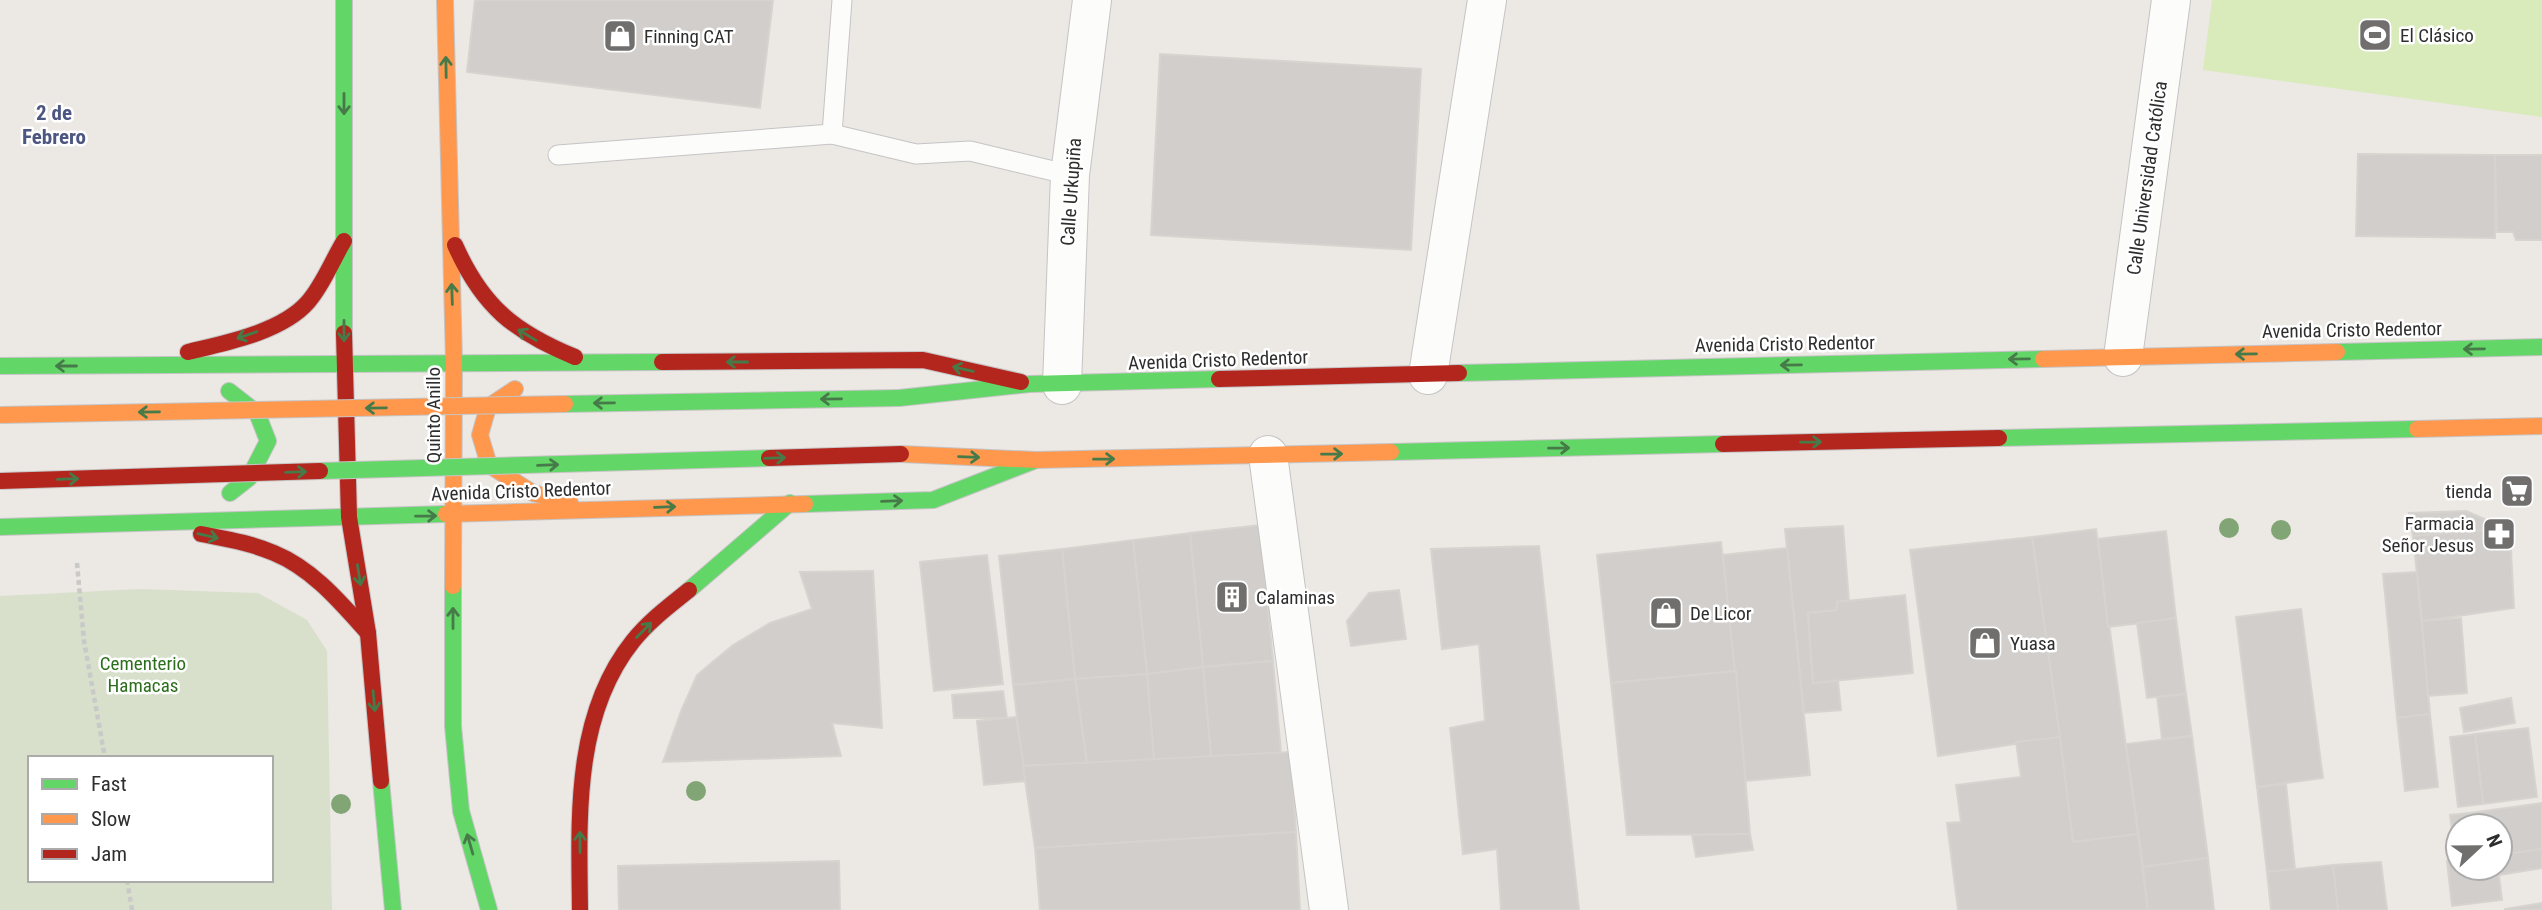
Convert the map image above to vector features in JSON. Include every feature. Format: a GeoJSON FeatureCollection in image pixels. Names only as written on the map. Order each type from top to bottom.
{"type":"FeatureCollection","features":[{"type":"Feature","properties":{"kind":"main road"},"geometry":{"type":"LineString","coordinates":[[344,0],[344,364],[349,517],[368,633],[393,910]]}},
{"type":"Feature","properties":{"kind":"main road","name":"Quinto Anillo"},"geometry":{"type":"LineString","coordinates":[[445,0],[454,362],[453,726],[461,811],[489,910]]}},
{"type":"Feature","properties":{"kind":"main road"},"geometry":{"type":"LineString","coordinates":[[450,232],[466,273],[487,304],[522,333],[590,363]]}},
{"type":"Feature","properties":{"kind":"main road"},"geometry":{"type":"LineString","coordinates":[[132,365],[213,346],[270,327],[289,317],[306,304],[345,240]]}},
{"type":"Feature","properties":{"kind":"main road","name":"Avenida Cristo Redentor"},"geometry":{"type":"LineString","coordinates":[[0,415],[899,398],[1046,385],[2542,347]]}},
{"type":"Feature","properties":{"kind":"main road","name":"Avenida Cristo Redentor"},"geometry":{"type":"LineString","coordinates":[[0,366],[923,360],[1046,385]]}},
{"type":"Feature","properties":{"kind":"main road"},"geometry":{"type":"LineString","coordinates":[[590,363],[533,379],[488,407],[480,435],[489,465],[533,493],[596,510]]}},
{"type":"Feature","properties":{"kind":"main road"},"geometry":{"type":"LineString","coordinates":[[132,365],[207,383],[232,393],[257,413],[268,441],[260,465],[237,490],[209,502],[141,521]]}},
{"type":"Feature","properties":{"kind":"main road","name":"Avenida Cristo Redentor"},"geometry":{"type":"LineString","coordinates":[[0,481],[901,454],[1036,460],[2542,430]]}},
{"type":"Feature","properties":{"kind":"main road","name":"Avenida Cristo Redentor"},"geometry":{"type":"LineString","coordinates":[[0,527],[933,500],[1036,460]]}},
{"type":"Feature","properties":{"kind":"main road"},"geometry":{"type":"LineString","coordinates":[[580,910],[579,834],[587,747],[606,683],[631,643],[660,614],[790,503]]}},
{"type":"Feature","properties":{"kind":"main road"},"geometry":{"type":"LineString","coordinates":[[141,521],[251,546],[295,562],[338,600],[368,633]]}},
{"type":"Feature","properties":{"kind":"street","name":"Calle Urkupiña"},"geometry":{"type":"LineString","coordinates":[[1046,385],[1092,0]]}},
{"type":"Feature","properties":{"kind":"street"},"geometry":{"type":"LineString","coordinates":[[1428,374],[1487,0]]}},
{"type":"Feature","properties":{"kind":"street","name":"Calle Universidad Católica"},"geometry":{"type":"LineString","coordinates":[[2123,356],[2171,0]]}},
{"type":"Feature","properties":{"kind":"street"},"geometry":{"type":"LineString","coordinates":[[1268,455],[1329,910]]}},
{"type":"Feature","properties":{"kind":"lane"},"geometry":{"type":"LineString","coordinates":[[832,134],[842,0]]}},
{"type":"Feature","properties":{"kind":"lane"},"geometry":{"type":"LineString","coordinates":[[558,156],[832,134],[916,154],[970,151],[1070,174]]}},
{"type":"Feature","properties":{"kind":"path"},"geometry":{"type":"LineString","coordinates":[[74,524],[84,641],[105,756]]}},
{"type":"Feature","properties":{"kind":"path"},"geometry":{"type":"LineString","coordinates":[[127,882],[132,910]]}},
{"type":"Feature","properties":{"kind":"green space","name":"El Clásico"},"geometry":{"type":"Polygon","coordinates":[[[2212,0],[2542,0],[2542,117],[2203,70],[2212,0]]]}},
{"type":"Feature","properties":{"kind":"green space","name":"Cementerio Hamacas"},"geometry":{"type":"Polygon","coordinates":[[[140,589],[258,593],[307,620],[327,651],[332,910],[0,910],[0,596],[140,589]]]}},
{"type":"Feature","properties":{"kind":"building","name":"Finning CAT"},"geometry":{"type":"Polygon","coordinates":[[[475,0],[773,0],[760,108],[467,72],[475,0]]]}},
{"type":"Feature","properties":{"kind":"building"},"geometry":{"type":"Polygon","coordinates":[[[1160,54],[1421,69],[1411,250],[1151,235],[1160,54]]]}},
{"type":"Feature","properties":{"kind":"building"},"geometry":{"type":"Polygon","coordinates":[[[2358,154],[2495,155],[2495,238],[2356,236],[2358,154]]]}},
{"type":"Feature","properties":{"kind":"building"},"geometry":{"type":"Polygon","coordinates":[[[2495,155],[2542,155],[2542,240],[2516,240],[2513,232],[2497,232],[2495,155]]]}},
{"type":"Feature","properties":{"kind":"building"},"geometry":{"type":"Polygon","coordinates":[[[2466,511],[2507,529],[2511,551],[2485,530],[2413,536],[2409,513],[2466,511]]]}},
{"type":"Feature","properties":{"kind":"building","name":"Calaminas"},"geometry":{"type":"Polygon","coordinates":[[[1260,525],[1273,661],[1203,667],[1190,533],[1260,525]]]}},
{"type":"Feature","properties":{"kind":"building"},"geometry":{"type":"Polygon","coordinates":[[[1843,526],[1849,601],[1837,602],[1837,610],[1808,613],[1813,683],[1838,681],[1841,710],[1804,713],[1785,529],[1843,526]]]}},
{"type":"Feature","properties":{"kind":"building"},"geometry":{"type":"Polygon","coordinates":[[[2096,529],[2138,834],[2073,842],[2032,537],[2096,529]]]}},
{"type":"Feature","properties":{"kind":"building"},"geometry":{"type":"Polygon","coordinates":[[[2485,530],[2511,551],[2514,608],[2422,621],[2413,536],[2485,530]]]}},
{"type":"Feature","properties":{"kind":"building"},"geometry":{"type":"Polygon","coordinates":[[[2166,531],[2176,619],[2108,627],[2098,539],[2166,531]]]}},
{"type":"Feature","properties":{"kind":"building"},"geometry":{"type":"Polygon","coordinates":[[[1190,533],[1203,667],[1147,674],[1133,540],[1190,533]]]}},
{"type":"Feature","properties":{"kind":"building","name":"Yuasa"},"geometry":{"type":"Polygon","coordinates":[[[2032,537],[2060,737],[1938,756],[1910,550],[2032,537]]]}},
{"type":"Feature","properties":{"kind":"building"},"geometry":{"type":"Polygon","coordinates":[[[1133,540],[1147,674],[1075,679],[1062,549],[1133,540]]]}},
{"type":"Feature","properties":{"kind":"building","name":"De Licor"},"geometry":{"type":"Polygon","coordinates":[[[1721,542],[1736,671],[1611,683],[1597,555],[1721,542]]]}},
{"type":"Feature","properties":{"kind":"building"},"geometry":{"type":"Polygon","coordinates":[[[1539,546],[1579,910],[1501,910],[1497,849],[1463,854],[1450,728],[1485,721],[1479,644],[1442,649],[1431,549],[1539,546]]]}},
{"type":"Feature","properties":{"kind":"building"},"geometry":{"type":"Polygon","coordinates":[[[1787,548],[1810,775],[1746,781],[1723,555],[1787,548]]]}},
{"type":"Feature","properties":{"kind":"building"},"geometry":{"type":"Polygon","coordinates":[[[1062,549],[1075,679],[1013,685],[999,556],[1062,549]]]}},
{"type":"Feature","properties":{"kind":"building"},"geometry":{"type":"Polygon","coordinates":[[[987,555],[1003,684],[934,691],[920,562],[987,555]]]}},
{"type":"Feature","properties":{"kind":"building"},"geometry":{"type":"Polygon","coordinates":[[[873,571],[882,728],[832,723],[841,756],[663,762],[697,675],[733,645],[770,623],[812,609],[800,572],[873,571]]]}},
{"type":"Feature","properties":{"kind":"building"},"geometry":{"type":"Polygon","coordinates":[[[2417,572],[2430,714],[2397,718],[2383,574],[2417,572]]]}},
{"type":"Feature","properties":{"kind":"building"},"geometry":{"type":"Polygon","coordinates":[[[1399,590],[1406,639],[1351,646],[1347,621],[1369,593],[1399,590]]]}},
{"type":"Feature","properties":{"kind":"building"},"geometry":{"type":"Polygon","coordinates":[[[1905,595],[1913,673],[1813,683],[1808,613],[1837,610],[1837,602],[1905,595]]]}},
{"type":"Feature","properties":{"kind":"building"},"geometry":{"type":"Polygon","coordinates":[[[2301,609],[2323,778],[2257,787],[2236,617],[2301,609]]]}},
{"type":"Feature","properties":{"kind":"building"},"geometry":{"type":"Polygon","coordinates":[[[2176,618],[2186,694],[2147,698],[2137,623],[2176,618]]]}},
{"type":"Feature","properties":{"kind":"building"},"geometry":{"type":"Polygon","coordinates":[[[2461,618],[2467,693],[2428,696],[2422,621],[2461,618]]]}},
{"type":"Feature","properties":{"kind":"building"},"geometry":{"type":"Polygon","coordinates":[[[1273,661],[1281,753],[1211,757],[1203,667],[1273,661]]]}},
{"type":"Feature","properties":{"kind":"building"},"geometry":{"type":"Polygon","coordinates":[[[1203,667],[1211,757],[1154,760],[1147,674],[1203,667]]]}},
{"type":"Feature","properties":{"kind":"building"},"geometry":{"type":"Polygon","coordinates":[[[1736,671],[1750,834],[1627,835],[1611,683],[1736,671]]]}},
{"type":"Feature","properties":{"kind":"building"},"geometry":{"type":"Polygon","coordinates":[[[1147,674],[1154,760],[1087,764],[1075,679],[1147,674]]]}},
{"type":"Feature","properties":{"kind":"building"},"geometry":{"type":"Polygon","coordinates":[[[1075,679],[1087,764],[1023,766],[1013,685],[1075,679]]]}},
{"type":"Feature","properties":{"kind":"building"},"geometry":{"type":"Polygon","coordinates":[[[1003,691],[1007,718],[954,718],[952,695],[1003,691]]]}},
{"type":"Feature","properties":{"kind":"building"},"geometry":{"type":"Polygon","coordinates":[[[2186,694],[2192,736],[2162,739],[2157,697],[2186,694]]]}},
{"type":"Feature","properties":{"kind":"building"},"geometry":{"type":"Polygon","coordinates":[[[2511,698],[2515,723],[2464,732],[2460,708],[2511,698]]]}},
{"type":"Feature","properties":{"kind":"building"},"geometry":{"type":"Polygon","coordinates":[[[2430,714],[2438,787],[2405,791],[2397,718],[2430,714]]]}},
{"type":"Feature","properties":{"kind":"building"},"geometry":{"type":"Polygon","coordinates":[[[1016,717],[1026,781],[984,785],[977,721],[1016,717]]]}},
{"type":"Feature","properties":{"kind":"building"},"geometry":{"type":"Polygon","coordinates":[[[2528,728],[2537,797],[2483,804],[2475,734],[2528,728]]]}},
{"type":"Feature","properties":{"kind":"building"},"geometry":{"type":"Polygon","coordinates":[[[2475,734],[2483,804],[2458,807],[2450,737],[2475,734]]]}},
{"type":"Feature","properties":{"kind":"building"},"geometry":{"type":"Polygon","coordinates":[[[2192,736],[2208,858],[2143,867],[2126,744],[2192,736]]]}},
{"type":"Feature","properties":{"kind":"building"},"geometry":{"type":"Polygon","coordinates":[[[2060,737],[2073,842],[2138,834],[2148,910],[1958,910],[1947,823],[1961,822],[1956,785],[2021,777],[2016,742],[2060,737]]]}},
{"type":"Feature","properties":{"kind":"building"},"geometry":{"type":"Polygon","coordinates":[[[1291,752],[1296,832],[1035,848],[1023,766],[1291,752]]]}},
{"type":"Feature","properties":{"kind":"building"},"geometry":{"type":"Polygon","coordinates":[[[2286,784],[2295,869],[2267,872],[2257,787],[2286,784]]]}},
{"type":"Feature","properties":{"kind":"building"},"geometry":{"type":"Polygon","coordinates":[[[2542,803],[2542,849],[2514,853],[2514,812],[2476,812],[2542,803]]]}},
{"type":"Feature","properties":{"kind":"building"},"geometry":{"type":"Polygon","coordinates":[[[1296,832],[1300,910],[1040,910],[1035,848],[1296,832]]]}},
{"type":"Feature","properties":{"kind":"building"},"geometry":{"type":"Polygon","coordinates":[[[1750,834],[1753,850],[1696,857],[1692,835],[1750,834]]]}},
{"type":"Feature","properties":{"kind":"building"},"geometry":{"type":"Polygon","coordinates":[[[2542,849],[2542,868],[2514,873],[2514,853],[2542,849]]]}},
{"type":"Feature","properties":{"kind":"building"},"geometry":{"type":"Polygon","coordinates":[[[2208,858],[2214,910],[2148,910],[2143,867],[2208,858]]]}},
{"type":"Feature","properties":{"kind":"building"},"geometry":{"type":"Polygon","coordinates":[[[839,861],[840,910],[619,910],[618,866],[839,861]]]}},
{"type":"Feature","properties":{"kind":"building"},"geometry":{"type":"Polygon","coordinates":[[[2381,862],[2387,910],[2338,910],[2333,865],[2381,862]]]}},
{"type":"Feature","properties":{"kind":"building"},"geometry":{"type":"Polygon","coordinates":[[[2333,865],[2338,910],[2271,910],[2267,872],[2333,865]]]}},
{"type":"Feature","properties":{"kind":"building"},"geometry":{"type":"Polygon","coordinates":[[[2449,882],[2500,882],[2502,900],[2452,906],[2449,882]]]}},
{"type":"Feature","properties":{"kind":"building"},"geometry":{"type":"Polygon","coordinates":[[[2542,903],[2542,910],[2505,910],[2505,909],[2542,903]]]}},
{"type":"Feature","properties":{"kind":"traffic: fast"},"geometry":{"type":"LineString","coordinates":[[344,0],[344,333]]}},
{"type":"Feature","properties":{"kind":"traffic: fast"},"geometry":{"type":"LineString","coordinates":[[2337,352],[2542,347]]}},
{"type":"Feature","properties":{"kind":"traffic: fast"},"geometry":{"type":"LineString","coordinates":[[1459,373],[2043,359]]}},
{"type":"Feature","properties":{"kind":"traffic: fast"},"geometry":{"type":"LineString","coordinates":[[0,366],[662,362]]}},
{"type":"Feature","properties":{"kind":"traffic: fast"},"geometry":{"type":"LineString","coordinates":[[899,398],[1030,384],[1219,379]]}},
{"type":"Feature","properties":{"kind":"traffic: fast"},"geometry":{"type":"LineString","coordinates":[[229,391],[257,413],[268,441],[249,478],[230,493]]}},
{"type":"Feature","properties":{"kind":"traffic: fast"},"geometry":{"type":"LineString","coordinates":[[565,404],[899,398]]}},
{"type":"Feature","properties":{"kind":"traffic: fast"},"geometry":{"type":"LineString","coordinates":[[1999,438],[2417,429]]}},
{"type":"Feature","properties":{"kind":"traffic: fast"},"geometry":{"type":"LineString","coordinates":[[1391,452],[1723,444]]}},
{"type":"Feature","properties":{"kind":"traffic: fast"},"geometry":{"type":"LineString","coordinates":[[320,471],[769,458]]}},
{"type":"Feature","properties":{"kind":"traffic: fast"},"geometry":{"type":"LineString","coordinates":[[805,504],[933,500],[1036,460]]}},
{"type":"Feature","properties":{"kind":"traffic: fast"},"geometry":{"type":"LineString","coordinates":[[689,590],[790,503]]}},
{"type":"Feature","properties":{"kind":"traffic: fast"},"geometry":{"type":"LineString","coordinates":[[0,527],[446,514]]}},
{"type":"Feature","properties":{"kind":"traffic: fast"},"geometry":{"type":"LineString","coordinates":[[453,586],[453,726],[461,811],[489,910]]}},
{"type":"Feature","properties":{"kind":"traffic: fast"},"geometry":{"type":"LineString","coordinates":[[381,781],[393,910]]}},
{"type":"Feature","properties":{"kind":"traffic: slow"},"geometry":{"type":"LineString","coordinates":[[445,0],[454,362],[453,586]]}},
{"type":"Feature","properties":{"kind":"traffic: slow"},"geometry":{"type":"LineString","coordinates":[[2043,359],[2337,352]]}},
{"type":"Feature","properties":{"kind":"traffic: slow"},"geometry":{"type":"LineString","coordinates":[[515,389],[488,407],[480,435],[489,465],[533,493],[570,503]]}},
{"type":"Feature","properties":{"kind":"traffic: slow"},"geometry":{"type":"LineString","coordinates":[[0,415],[565,404]]}},
{"type":"Feature","properties":{"kind":"traffic: slow"},"geometry":{"type":"LineString","coordinates":[[2417,429],[2542,426]]}},
{"type":"Feature","properties":{"kind":"traffic: slow"},"geometry":{"type":"LineString","coordinates":[[901,454],[1036,460],[1391,452]]}},
{"type":"Feature","properties":{"kind":"traffic: slow"},"geometry":{"type":"LineString","coordinates":[[446,514],[805,504]]}},
{"type":"Feature","properties":{"kind":"traffic: jam"},"geometry":{"type":"LineString","coordinates":[[188,352],[252,335],[297,312],[318,288],[344,241]]}},
{"type":"Feature","properties":{"kind":"traffic: jam"},"geometry":{"type":"LineString","coordinates":[[455,245],[477,285],[502,314],[534,338],[575,357]]}},
{"type":"Feature","properties":{"kind":"traffic: jam"},"geometry":{"type":"LineString","coordinates":[[344,333],[349,517],[368,633],[381,781]]}},
{"type":"Feature","properties":{"kind":"traffic: jam"},"geometry":{"type":"LineString","coordinates":[[662,362],[923,360],[1021,382]]}},
{"type":"Feature","properties":{"kind":"traffic: jam"},"geometry":{"type":"LineString","coordinates":[[1219,379],[1459,373]]}},
{"type":"Feature","properties":{"kind":"traffic: jam"},"geometry":{"type":"LineString","coordinates":[[1723,444],[1999,438]]}},
{"type":"Feature","properties":{"kind":"traffic: jam"},"geometry":{"type":"LineString","coordinates":[[769,458],[901,454]]}},
{"type":"Feature","properties":{"kind":"traffic: jam"},"geometry":{"type":"LineString","coordinates":[[0,481],[320,471]]}},
{"type":"Feature","properties":{"kind":"traffic: jam"},"geometry":{"type":"LineString","coordinates":[[201,534],[256,547],[288,560],[314,577],[368,633]]}},
{"type":"Feature","properties":{"kind":"traffic: jam"},"geometry":{"type":"LineString","coordinates":[[580,910],[579,840],[584,770],[599,702],[613,670],[633,641],[652,620],[689,590]]}},
{"type":"Feature","properties":{"kind":"place","name":"El Clásico"},"geometry":{"type":"Point","coordinates":[2375,35]}},
{"type":"Feature","properties":{"kind":"place","name":"Finning CAT"},"geometry":{"type":"Point","coordinates":[620,36]}},
{"type":"Feature","properties":{"kind":"place","name":"tienda"},"geometry":{"type":"Point","coordinates":[2517,491]}},
{"type":"Feature","properties":{"kind":"place","name":"Farmacia Señor Jesus"},"geometry":{"type":"Point","coordinates":[2499,534]}},
{"type":"Feature","properties":{"kind":"place","name":"Calaminas"},"geometry":{"type":"Point","coordinates":[1232,597]}},
{"type":"Feature","properties":{"kind":"place","name":"De Licor"},"geometry":{"type":"Point","coordinates":[1666,613]}},
{"type":"Feature","properties":{"kind":"place","name":"Yuasa"},"geometry":{"type":"Point","coordinates":[1985,643]}},
{"type":"Feature","properties":{"kind":"district","name":"2 de Febrero"},"geometry":{"type":"Point","coordinates":[54,125]}}]}
